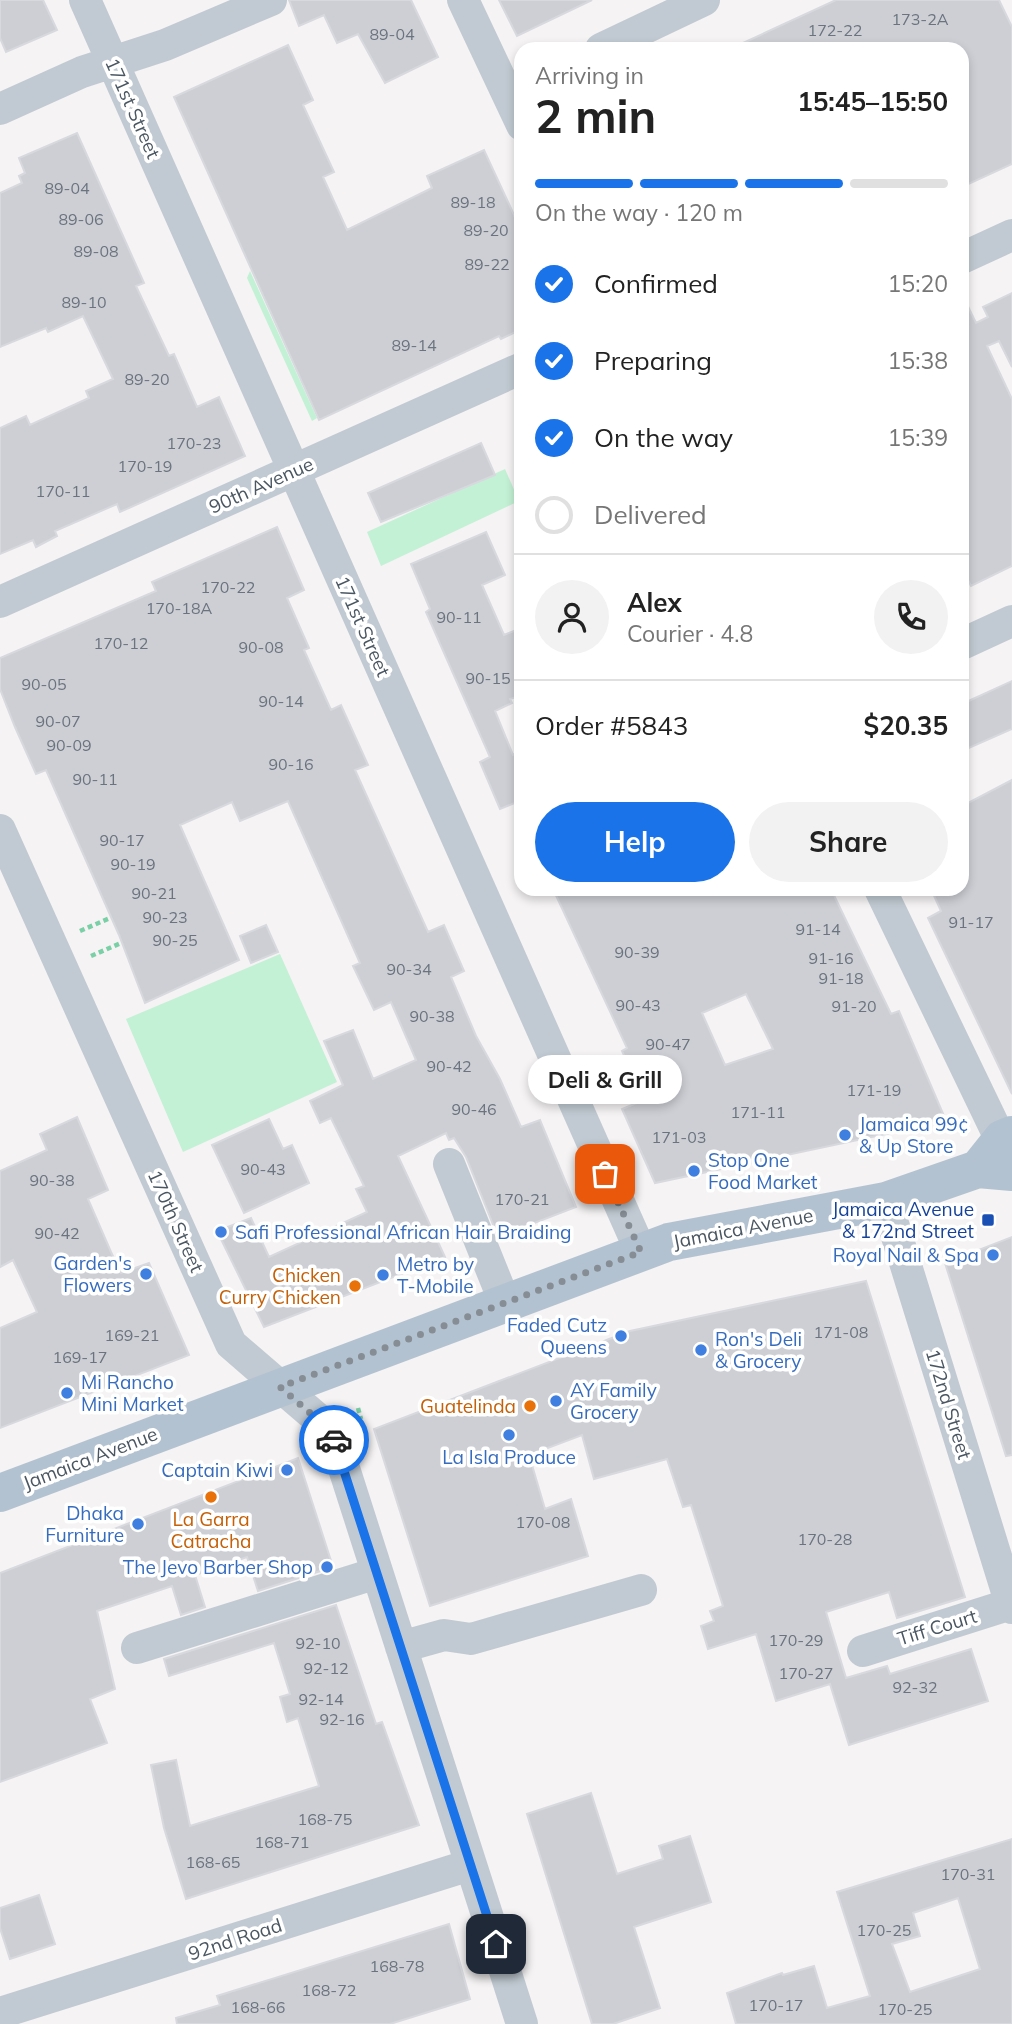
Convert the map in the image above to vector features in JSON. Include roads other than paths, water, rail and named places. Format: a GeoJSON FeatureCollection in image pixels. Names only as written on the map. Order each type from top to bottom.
{"type":"FeatureCollection","features":[{"type":"Feature","properties":{"kind":"main road","name":"Jamaica Avenue"},"geometry":{"type":"LineString","coordinates":[[0,1493],[669,1241],[886,1200],[1003,1155]]}},
{"type":"Feature","properties":{"kind":"street","name":"171st Street"},"geometry":{"type":"LineString","coordinates":[[85,0],[641,1252]]}},
{"type":"Feature","properties":{"kind":"street"},"geometry":{"type":"LineString","coordinates":[[0,109],[82,72],[165,45],[271,0]]}},
{"type":"Feature","properties":{"kind":"street"},"geometry":{"type":"LineString","coordinates":[[463,0],[514,90]]}},
{"type":"Feature","properties":{"kind":"street"},"geometry":{"type":"LineString","coordinates":[[616,42],[704,0]]}},
{"type":"Feature","properties":{"kind":"street"},"geometry":{"type":"LineString","coordinates":[[969,255],[1012,234]]}},
{"type":"Feature","properties":{"kind":"street","name":"90th Avenue"},"geometry":{"type":"LineString","coordinates":[[0,602],[514,372]]}},
{"type":"Feature","properties":{"kind":"street"},"geometry":{"type":"LineString","coordinates":[[969,642],[1012,621]]}},
{"type":"Feature","properties":{"kind":"street","name":"170th Street"},"geometry":{"type":"LineString","coordinates":[[0,830],[231,1344],[331,1431],[522,2024]]}},
{"type":"Feature","properties":{"kind":"street"},"geometry":{"type":"LineString","coordinates":[[883,896],[1003,1155]]}},
{"type":"Feature","properties":{"kind":"street"},"geometry":{"type":"LineString","coordinates":[[449,1164],[505,1303]]}},
{"type":"Feature","properties":{"kind":"street","name":"172nd Street"},"geometry":{"type":"LineString","coordinates":[[886,1200],[1011,1606]]}},
{"type":"Feature","properties":{"kind":"street"},"geometry":{"type":"LineString","coordinates":[[137,1648],[377,1573]]}},
{"type":"Feature","properties":{"kind":"street"},"geometry":{"type":"LineString","coordinates":[[401,1647],[444,1635],[471,1639],[641,1590]]}},
{"type":"Feature","properties":{"kind":"street","name":"Tiff Court"},"geometry":{"type":"LineString","coordinates":[[863,1651],[1011,1606]]}},
{"type":"Feature","properties":{"kind":"street","name":"92nd Road"},"geometry":{"type":"LineString","coordinates":[[0,2013],[470,1865]]}},
{"type":"Feature","properties":{"kind":"place","name":"Jamaica 99¢ & Up Store"},"geometry":{"type":"Point","coordinates":[845,1135]}},
{"type":"Feature","properties":{"kind":"place","name":"Stop One Food Market"},"geometry":{"type":"Point","coordinates":[694,1171]}},
{"type":"Feature","properties":{"kind":"place","name":"Deli & Grill"},"geometry":{"type":"Point","coordinates":[605,1174]}},
{"type":"Feature","properties":{"kind":"place","name":"Jamaica Avenue & 172nd Street"},"geometry":{"type":"Point","coordinates":[988,1220]}},
{"type":"Feature","properties":{"kind":"place","name":"Safi Professional African Hair Braiding"},"geometry":{"type":"Point","coordinates":[221,1232]}},
{"type":"Feature","properties":{"kind":"place","name":"Royal Nail & Spa"},"geometry":{"type":"Point","coordinates":[993,1255]}},
{"type":"Feature","properties":{"kind":"place","name":"Garden's Flowers"},"geometry":{"type":"Point","coordinates":[146,1274]}},
{"type":"Feature","properties":{"kind":"place","name":"Metro by T-Mobile"},"geometry":{"type":"Point","coordinates":[383,1275]}},
{"type":"Feature","properties":{"kind":"place","name":"Chicken Curry Chicken"},"geometry":{"type":"Point","coordinates":[355,1286]}},
{"type":"Feature","properties":{"kind":"place","name":"Faded Cutz Queens"},"geometry":{"type":"Point","coordinates":[621,1336]}},
{"type":"Feature","properties":{"kind":"place","name":"Ron's Deli & Grocery"},"geometry":{"type":"Point","coordinates":[701,1350]}},
{"type":"Feature","properties":{"kind":"place","name":"Mi Rancho Mini Market"},"geometry":{"type":"Point","coordinates":[67,1393]}},
{"type":"Feature","properties":{"kind":"place","name":"AY Family Grocery"},"geometry":{"type":"Point","coordinates":[556,1401]}},
{"type":"Feature","properties":{"kind":"place","name":"Guatelinda"},"geometry":{"type":"Point","coordinates":[530,1406]}},
{"type":"Feature","properties":{"kind":"place","name":"La Isla Produce"},"geometry":{"type":"Point","coordinates":[509,1435]}},
{"type":"Feature","properties":{"kind":"place","name":"Captain Kiwi"},"geometry":{"type":"Point","coordinates":[287,1470]}},
{"type":"Feature","properties":{"kind":"place","name":"La Garra Catracha"},"geometry":{"type":"Point","coordinates":[211,1497]}},
{"type":"Feature","properties":{"kind":"place","name":"Dhaka Furniture"},"geometry":{"type":"Point","coordinates":[138,1524]}},
{"type":"Feature","properties":{"kind":"place","name":"The Jevo Barber Shop"},"geometry":{"type":"Point","coordinates":[327,1567]}}]}
